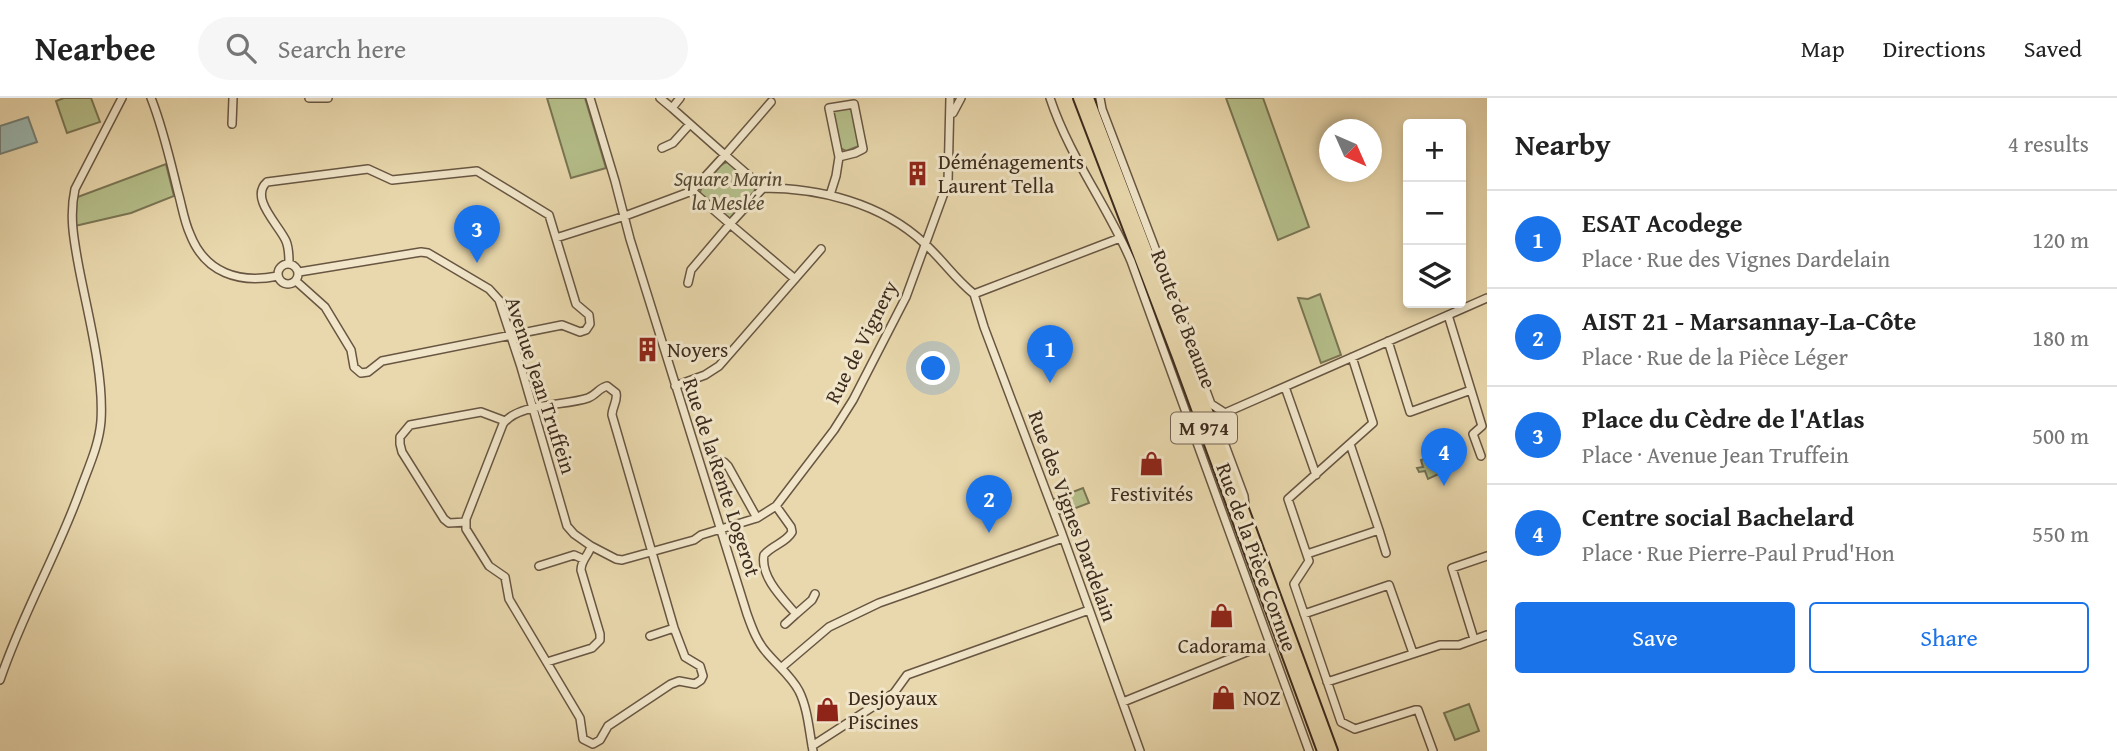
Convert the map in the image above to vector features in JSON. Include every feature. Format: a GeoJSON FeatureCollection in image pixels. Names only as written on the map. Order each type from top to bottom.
{"type":"FeatureCollection","features":[{"type":"Feature","properties":{"kind":"main road"},"geometry":{"type":"LineString","coordinates":[[1069,98],[1083,101]]}},
{"type":"Feature","properties":{"kind":"main road"},"geometry":{"type":"LineString","coordinates":[[1093,114],[1094,98]]}},
{"type":"Feature","properties":{"kind":"main road","name":"Route de Beaune"},"geometry":{"type":"LineString","coordinates":[[1083,101],[1093,114],[1186,354],[1332,751]]}},
{"type":"Feature","properties":{"kind":"main road","name":"Route de Beaune"},"geometry":{"type":"LineString","coordinates":[[1083,101],[1323,751]]}},
{"type":"Feature","properties":{"kind":"street"},"geometry":{"type":"LineString","coordinates":[[0,680],[16,637],[69,522],[98,442],[101,425],[100,391],[73,236],[71,205],[75,189],[122,98]]}},
{"type":"Feature","properties":{"kind":"street"},"geometry":{"type":"LineString","coordinates":[[151,98],[159,118],[187,226],[204,258],[234,277],[256,279],[278,276]]}},
{"type":"Feature","properties":{"kind":"street"},"geometry":{"type":"LineString","coordinates":[[232,124],[233,98]]}},
{"type":"Feature","properties":{"kind":"street"},"geometry":{"type":"LineString","coordinates":[[309,98],[328,98]]}},
{"type":"Feature","properties":{"kind":"street","name":"Rue de la Rente Logerot"},"geometry":{"type":"LineString","coordinates":[[590,98],[675,386],[753,630],[765,650],[798,689],[805,704],[812,748]]}},
{"type":"Feature","properties":{"kind":"street"},"geometry":{"type":"LineString","coordinates":[[660,98],[763,188],[796,188],[830,195],[883,215],[926,244],[974,294],[1120,238]]}},
{"type":"Feature","properties":{"kind":"street"},"geometry":{"type":"LineString","coordinates":[[671,108],[680,98]]}},
{"type":"Feature","properties":{"kind":"street","name":"Rue de Vignery"},"geometry":{"type":"LineString","coordinates":[[567,526],[591,546],[622,561],[757,519],[776,506],[834,430],[853,400],[906,297],[948,182],[950,98]]}},
{"type":"Feature","properties":{"kind":"street","name":"Rue de Vignery"},"geometry":{"type":"LineString","coordinates":[[951,117],[961,98]]}},
{"type":"Feature","properties":{"kind":"street","name":"Rue de la Pièce Cornue"},"geometry":{"type":"LineString","coordinates":[[1050,98],[1075,153],[1120,238],[1309,751]]}},
{"type":"Feature","properties":{"kind":"street"},"geometry":{"type":"LineString","coordinates":[[1053,107],[1056,98]]}},
{"type":"Feature","properties":{"kind":"street","name":"Route de Beaune"},"geometry":{"type":"LineString","coordinates":[[1100,98],[1211,404],[1225,413],[1219,429],[1244,496],[1247,521]]}},
{"type":"Feature","properties":{"kind":"street"},"geometry":{"type":"LineString","coordinates":[[556,238],[692,191],[771,102]]}},
{"type":"Feature","properties":{"kind":"street"},"geometry":{"type":"LineString","coordinates":[[830,195],[839,157],[829,108],[854,103],[863,149],[839,157]]}},
{"type":"Feature","properties":{"kind":"street"},"geometry":{"type":"LineString","coordinates":[[662,148],[673,144],[690,124]]}},
{"type":"Feature","properties":{"kind":"street"},"geometry":{"type":"LineString","coordinates":[[289,263],[285,240],[261,198],[263,185],[271,181],[368,169],[392,180],[482,172],[545,211],[551,218],[576,304],[588,314],[590,324],[586,330],[580,332],[562,325],[382,361],[368,372],[361,373],[354,367],[351,350],[325,307],[296,281]]}},
{"type":"Feature","properties":{"kind":"street"},"geometry":{"type":"LineString","coordinates":[[688,283],[691,270],[763,188]]}},
{"type":"Feature","properties":{"kind":"street"},"geometry":{"type":"LineString","coordinates":[[692,191],[794,279]]}},
{"type":"Feature","properties":{"kind":"street"},"geometry":{"type":"LineString","coordinates":[[675,386],[705,375],[719,366],[821,249]]}},
{"type":"Feature","properties":{"kind":"street","name":"Avenue Jean Truffein"},"geometry":{"type":"LineString","coordinates":[[299,272],[421,252],[428,253],[493,292],[502,306],[567,526]]}},
{"type":"Feature","properties":{"kind":"street"},"geometry":{"type":"LineString","coordinates":[[289,263],[299,272],[296,281],[286,284],[278,276],[280,267],[289,263]]}},
{"type":"Feature","properties":{"kind":"street","name":"Rue des Vignes Dardelain"},"geometry":{"type":"LineString","coordinates":[[974,294],[1140,751]]}},
{"type":"Feature","properties":{"kind":"street"},"geometry":{"type":"LineString","coordinates":[[1225,413],[1487,298]]}},
{"type":"Feature","properties":{"kind":"street"},"geometry":{"type":"LineString","coordinates":[[1448,315],[1482,426],[1472,434],[1480,456]]}},
{"type":"Feature","properties":{"kind":"street"},"geometry":{"type":"LineString","coordinates":[[1388,341],[1410,412],[1471,390]]}},
{"type":"Feature","properties":{"kind":"street"},"geometry":{"type":"LineString","coordinates":[[1352,357],[1373,423],[1288,499],[1309,561],[1294,584],[1339,719],[1355,729],[1418,710],[1433,751]]}},
{"type":"Feature","properties":{"kind":"street"},"geometry":{"type":"LineString","coordinates":[[602,387],[614,389],[617,397],[612,415],[674,628],[685,657],[702,668],[701,680],[695,684],[679,681],[671,684],[608,726],[600,740],[593,744],[583,739],[580,718],[509,599],[505,577],[489,566],[466,529],[466,522],[505,421],[508,416],[533,409],[589,398],[602,387]]}},
{"type":"Feature","properties":{"kind":"street"},"geometry":{"type":"LineString","coordinates":[[1285,387],[1316,475]]}},
{"type":"Feature","properties":{"kind":"street"},"geometry":{"type":"LineString","coordinates":[[466,522],[449,523],[444,519],[402,452],[401,437],[410,425],[481,412],[505,421]]}},
{"type":"Feature","properties":{"kind":"street"},"geometry":{"type":"LineString","coordinates":[[1350,444],[1386,553]]}},
{"type":"Feature","properties":{"kind":"street"},"geometry":{"type":"LineString","coordinates":[[716,460],[724,462],[728,467],[757,519]]}},
{"type":"Feature","properties":{"kind":"street"},"geometry":{"type":"LineString","coordinates":[[776,506],[792,532],[788,538],[766,551],[763,564],[773,585],[796,614]]}},
{"type":"Feature","properties":{"kind":"street"},"geometry":{"type":"LineString","coordinates":[[1307,554],[1379,530]]}},
{"type":"Feature","properties":{"kind":"street"},"geometry":{"type":"LineString","coordinates":[[782,667],[829,627],[879,603],[1063,538]]}},
{"type":"Feature","properties":{"kind":"street"},"geometry":{"type":"LineString","coordinates":[[547,662],[592,648],[600,640],[581,570],[583,559],[590,552],[591,546]]}},
{"type":"Feature","properties":{"kind":"street"},"geometry":{"type":"LineString","coordinates":[[538,566],[574,555],[583,559]]}},
{"type":"Feature","properties":{"kind":"street"},"geometry":{"type":"LineString","coordinates":[[1474,639],[1452,568],[1487,556]]}},
{"type":"Feature","properties":{"kind":"street"},"geometry":{"type":"LineString","coordinates":[[1304,614],[1389,586],[1413,653]]}},
{"type":"Feature","properties":{"kind":"street"},"geometry":{"type":"LineString","coordinates":[[785,624],[815,594]]}},
{"type":"Feature","properties":{"kind":"street"},"geometry":{"type":"LineString","coordinates":[[812,748],[894,693],[907,675],[1089,610]]}},
{"type":"Feature","properties":{"kind":"street"},"geometry":{"type":"LineString","coordinates":[[650,636],[674,628]]}},
{"type":"Feature","properties":{"kind":"street"},"geometry":{"type":"LineString","coordinates":[[1327,682],[1440,645],[1459,645],[1487,635]]}},
{"type":"Feature","properties":{"kind":"street"},"geometry":{"type":"LineString","coordinates":[[1123,702],[1269,643]]}},
{"type":"Feature","properties":{"kind":"green space"},"geometry":{"type":"Polygon","coordinates":[[[64,98],[91,98],[100,122],[67,133],[56,101],[64,98]]]}},
{"type":"Feature","properties":{"kind":"green space"},"geometry":{"type":"Polygon","coordinates":[[[547,98],[585,98],[606,168],[571,178],[547,98]]]}},
{"type":"Feature","properties":{"kind":"green space"},"geometry":{"type":"Polygon","coordinates":[[[1226,98],[1263,98],[1309,227],[1278,240],[1226,98]]]}},
{"type":"Feature","properties":{"kind":"green space"},"geometry":{"type":"Polygon","coordinates":[[[847,106],[855,113],[859,146],[846,151],[838,147],[831,113],[835,108],[847,106]]]}},
{"type":"Feature","properties":{"kind":"green space","name":"Square Marin la Meslée"},"geometry":{"type":"Polygon","coordinates":[[[727,162],[756,186],[754,193],[732,218],[702,197],[700,192],[711,174],[727,162]]]}},
{"type":"Feature","properties":{"kind":"green space"},"geometry":{"type":"Polygon","coordinates":[[[166,164],[174,196],[131,213],[75,226],[75,198],[166,164]]]}},
{"type":"Feature","properties":{"kind":"green space"},"geometry":{"type":"Polygon","coordinates":[[[1320,294],[1341,355],[1321,363],[1298,298],[1308,299],[1320,294]]]}},
{"type":"Feature","properties":{"kind":"green space"},"geometry":{"type":"Polygon","coordinates":[[[1434,448],[1443,452],[1451,450],[1456,466],[1428,479],[1425,471],[1419,472],[1417,468],[1423,467],[1421,460],[1429,457],[1428,454],[1434,448]]]}},
{"type":"Feature","properties":{"kind":"green space"},"geometry":{"type":"Polygon","coordinates":[[[1083,488],[1089,503],[1060,514],[1054,499],[1083,488]]]}},
{"type":"Feature","properties":{"kind":"green space"},"geometry":{"type":"Polygon","coordinates":[[[1469,704],[1479,731],[1455,740],[1444,713],[1469,704]]]}},
{"type":"Feature","properties":{"kind":"water"},"geometry":{"type":"Polygon","coordinates":[[[28,117],[37,142],[0,154],[0,126],[28,117]]]}},
{"type":"Feature","properties":{"kind":"place","name":"Déménagements Laurent Tella"},"geometry":{"type":"Point","coordinates":[918,173]}},
{"type":"Feature","properties":{"kind":"place","name":"Place du Cèdre de l'Atlas"},"geometry":{"type":"Point","coordinates":[477,263]}},
{"type":"Feature","properties":{"kind":"place","name":"Noyers"},"geometry":{"type":"Point","coordinates":[647,349]}},
{"type":"Feature","properties":{"kind":"place","name":"ESAT Acodege"},"geometry":{"type":"Point","coordinates":[1050,383]}},
{"type":"Feature","properties":{"kind":"place","name":"Festivités"},"geometry":{"type":"Point","coordinates":[1152,464]}},
{"type":"Feature","properties":{"kind":"place","name":"Centre social Bachelard"},"geometry":{"type":"Point","coordinates":[1444,486]}},
{"type":"Feature","properties":{"kind":"place","name":"AIST 21 - Marsannay-La-Côte"},"geometry":{"type":"Point","coordinates":[989,533]}},
{"type":"Feature","properties":{"kind":"place","name":"Cadorama"},"geometry":{"type":"Point","coordinates":[1222,616]}},
{"type":"Feature","properties":{"kind":"place","name":"NOZ"},"geometry":{"type":"Point","coordinates":[1223,697]}},
{"type":"Feature","properties":{"kind":"place","name":"Desjoyaux Piscines"},"geometry":{"type":"Point","coordinates":[828,709]}}]}
